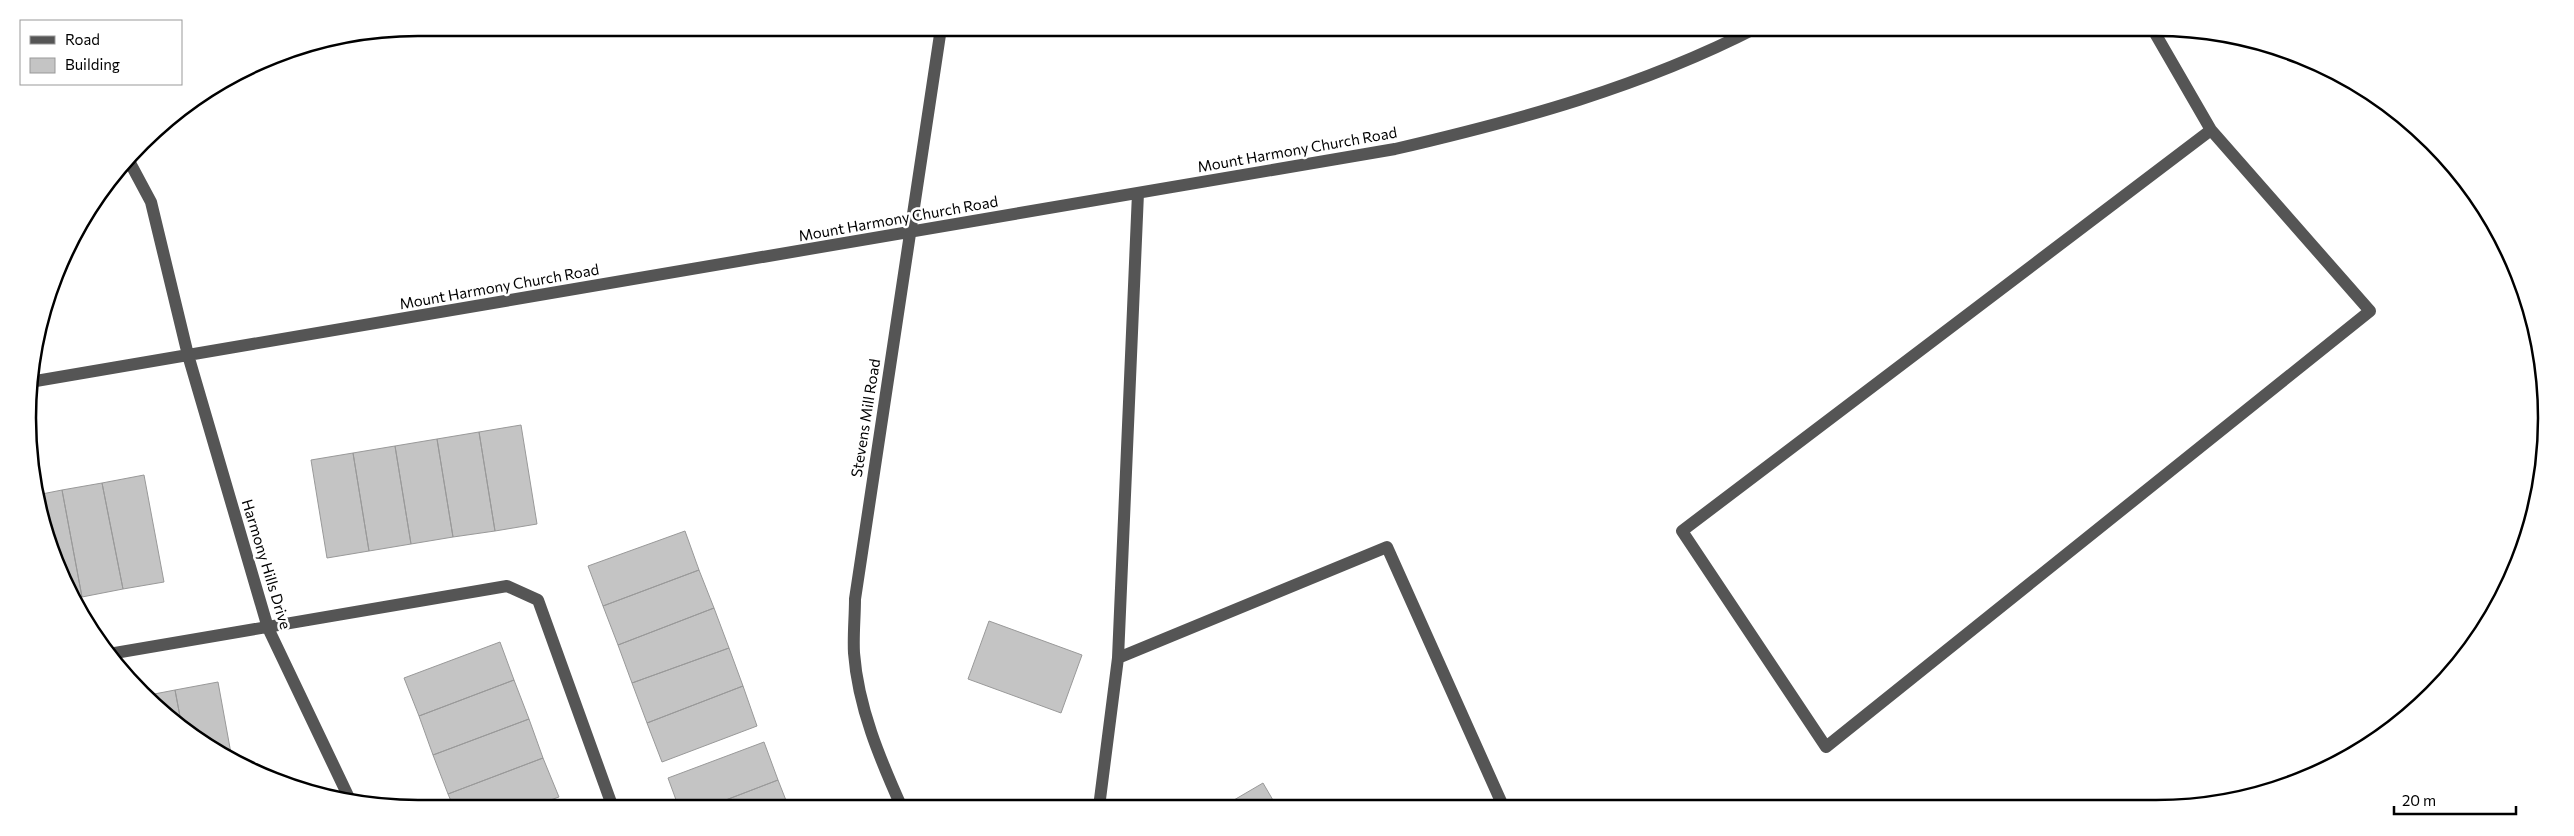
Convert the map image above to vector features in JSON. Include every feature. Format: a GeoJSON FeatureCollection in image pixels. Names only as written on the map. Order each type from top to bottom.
{"type":"FeatureCollection","features":[{"type":"Feature","properties":{"kind":"street","name":"Stevens Mill Road"},"geometry":{"type":"LineString","coordinates":[[899,800],[869,727],[860,692],[854,644],[855,599],[940,36]]}},
{"type":"Feature","properties":{"kind":"street","name":"Mount Harmony Church Road"},"geometry":{"type":"LineString","coordinates":[[38,381],[1395,149],[1500,125],[1588,98],[1672,66],[1738,36]]}},
{"type":"Feature","properties":{"kind":"street"},"geometry":{"type":"LineString","coordinates":[[2157,36],[2211,130],[2370,311],[1826,747],[1682,530],[2211,130]]}},
{"type":"Feature","properties":{"kind":"street","name":"Harmony Hills Drive"},"geometry":{"type":"LineString","coordinates":[[131,165],[151,202],[188,355],[268,628],[346,792]]}},
{"type":"Feature","properties":{"kind":"street"},"geometry":{"type":"LineString","coordinates":[[1100,800],[1118,658],[1138,193]]}},
{"type":"Feature","properties":{"kind":"street"},"geometry":{"type":"LineString","coordinates":[[1118,658],[1387,547],[1500,800]]}},
{"type":"Feature","properties":{"kind":"street"},"geometry":{"type":"LineString","coordinates":[[117,653],[508,586],[538,600],[610,800]]}},
{"type":"Feature","properties":{"kind":"building"},"geometry":{"type":"Polygon","coordinates":[[[521,425],[537,524],[495,531],[479,432],[521,425]]]}},
{"type":"Feature","properties":{"kind":"building"},"geometry":{"type":"Polygon","coordinates":[[[479,432],[495,531],[453,537],[437,439],[479,432]]]}},
{"type":"Feature","properties":{"kind":"building"},"geometry":{"type":"Polygon","coordinates":[[[437,439],[453,537],[411,544],[395,446],[437,439]]]}},
{"type":"Feature","properties":{"kind":"building"},"geometry":{"type":"Polygon","coordinates":[[[395,446],[411,544],[369,551],[353,453],[395,446]]]}},
{"type":"Feature","properties":{"kind":"building"},"geometry":{"type":"Polygon","coordinates":[[[353,453],[369,551],[327,558],[311,460],[353,453]]]}},
{"type":"Feature","properties":{"kind":"building"},"geometry":{"type":"Polygon","coordinates":[[[144,475],[164,582],[123,589],[102,483],[144,475]]]}},
{"type":"Feature","properties":{"kind":"building"},"geometry":{"type":"Polygon","coordinates":[[[102,483],[123,589],[82,597],[62,490],[102,483]]]}},
{"type":"Feature","properties":{"kind":"building"},"geometry":{"type":"Polygon","coordinates":[[[62,490],[82,597],[65,564],[49,517],[44,494],[62,490]]]}},
{"type":"Feature","properties":{"kind":"building"},"geometry":{"type":"Polygon","coordinates":[[[685,531],[699,570],[603,606],[588,566],[685,531]]]}},
{"type":"Feature","properties":{"kind":"building"},"geometry":{"type":"Polygon","coordinates":[[[699,570],[714,608],[618,645],[603,606],[699,570]]]}},
{"type":"Feature","properties":{"kind":"building"},"geometry":{"type":"Polygon","coordinates":[[[714,608],[729,648],[632,683],[618,645],[714,608]]]}},
{"type":"Feature","properties":{"kind":"building"},"geometry":{"type":"Polygon","coordinates":[[[989,621],[1082,655],[1061,713],[968,679],[989,621]]]}},
{"type":"Feature","properties":{"kind":"building"},"geometry":{"type":"Polygon","coordinates":[[[500,642],[514,680],[419,716],[404,678],[500,642]]]}},
{"type":"Feature","properties":{"kind":"building"},"geometry":{"type":"Polygon","coordinates":[[[729,648],[743,686],[647,723],[632,683],[729,648]]]}},
{"type":"Feature","properties":{"kind":"building"},"geometry":{"type":"Polygon","coordinates":[[[514,680],[529,719],[433,755],[419,716],[514,680]]]}},
{"type":"Feature","properties":{"kind":"building"},"geometry":{"type":"Polygon","coordinates":[[[218,682],[230,751],[180,716],[175,690],[218,682]]]}},
{"type":"Feature","properties":{"kind":"building"},"geometry":{"type":"Polygon","coordinates":[[[743,686],[757,726],[662,762],[647,723],[743,686]]]}},
{"type":"Feature","properties":{"kind":"building"},"geometry":{"type":"Polygon","coordinates":[[[175,690],[180,716],[166,705],[154,694],[175,690]]]}},
{"type":"Feature","properties":{"kind":"building"},"geometry":{"type":"Polygon","coordinates":[[[529,719],[543,758],[448,794],[433,755],[529,719]]]}},
{"type":"Feature","properties":{"kind":"building"},"geometry":{"type":"Polygon","coordinates":[[[764,742],[778,780],[726,800],[676,800],[668,778],[764,742]]]}},
{"type":"Feature","properties":{"kind":"building"},"geometry":{"type":"Polygon","coordinates":[[[543,758],[559,797],[551,800],[451,800],[448,794],[543,758]]]}},
{"type":"Feature","properties":{"kind":"building"},"geometry":{"type":"Polygon","coordinates":[[[778,780],[786,800],[726,800],[778,780]]]}},
{"type":"Feature","properties":{"kind":"building"},"geometry":{"type":"Polygon","coordinates":[[[1263,783],[1273,800],[1234,800],[1263,783]]]}}]}
